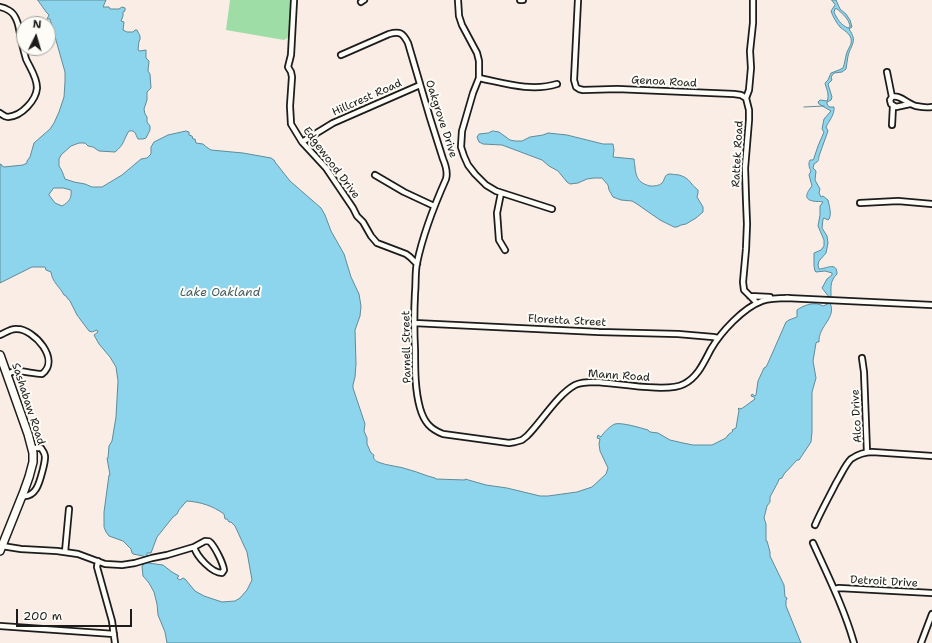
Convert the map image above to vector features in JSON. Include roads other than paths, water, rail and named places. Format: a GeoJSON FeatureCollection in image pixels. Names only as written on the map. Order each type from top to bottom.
{"type":"FeatureCollection","features":[{"type":"Feature","properties":{"kind":"street","name":"Edgewood Drive"},"geometry":{"type":"LineString","coordinates":[[294,0],[291,55],[288,68],[292,77],[290,106],[291,124],[302,142],[326,168],[354,208],[357,216],[363,222],[377,243],[406,254],[417,264]]}},
{"type":"Feature","properties":{"kind":"street"},"geometry":{"type":"LineString","coordinates":[[458,0],[459,16],[462,25],[477,53],[480,72],[461,138],[461,147],[468,165],[486,185],[496,191],[552,209]]}},
{"type":"Feature","properties":{"kind":"street","name":"Genoa Road"},"geometry":{"type":"LineString","coordinates":[[578,0],[574,80],[576,87],[579,89],[617,89],[734,94],[741,95],[746,98]]}},
{"type":"Feature","properties":{"kind":"street","name":"Rattek Road"},"geometry":{"type":"LineString","coordinates":[[753,0],[749,90],[746,98],[749,110],[749,120],[745,168],[747,224],[743,282],[744,290],[757,303]]}},
{"type":"Feature","properties":{"kind":"street"},"geometry":{"type":"LineString","coordinates":[[0,7],[13,13],[15,17],[26,59],[36,80],[37,86],[32,100],[21,112],[14,116],[8,117],[0,113]]}},
{"type":"Feature","properties":{"kind":"street","name":"Oakgrove Drive"},"geometry":{"type":"LineString","coordinates":[[341,55],[397,32],[402,33],[408,43],[447,170],[446,180],[429,220],[417,264],[416,281]]}},
{"type":"Feature","properties":{"kind":"street"},"geometry":{"type":"LineString","coordinates":[[887,72],[892,97],[890,100],[893,106],[892,125]]}},
{"type":"Feature","properties":{"kind":"street"},"geometry":{"type":"LineString","coordinates":[[479,78],[528,87],[551,86],[557,84]]}},
{"type":"Feature","properties":{"kind":"street","name":"Hillcrest Road"},"geometry":{"type":"LineString","coordinates":[[302,142],[333,123],[420,85]]}},
{"type":"Feature","properties":{"kind":"street"},"geometry":{"type":"LineString","coordinates":[[892,97],[899,97],[915,106],[927,108],[932,107]]}},
{"type":"Feature","properties":{"kind":"street"},"geometry":{"type":"LineString","coordinates":[[893,106],[896,107],[910,104]]}},
{"type":"Feature","properties":{"kind":"street"},"geometry":{"type":"LineString","coordinates":[[375,175],[404,192],[434,206]]}},
{"type":"Feature","properties":{"kind":"street"},"geometry":{"type":"LineString","coordinates":[[501,193],[497,213],[499,240],[505,250]]}},
{"type":"Feature","properties":{"kind":"street"},"geometry":{"type":"LineString","coordinates":[[860,203],[898,201],[932,204]]}},
{"type":"Feature","properties":{"kind":"street","name":"Parnell Street"},"geometry":{"type":"LineString","coordinates":[[416,281],[414,323],[415,379],[420,408],[429,426],[435,431]]}},
{"type":"Feature","properties":{"kind":"street","name":"Mann Road"},"geometry":{"type":"LineString","coordinates":[[750,296],[932,305]]}},
{"type":"Feature","properties":{"kind":"street","name":"Mann Road"},"geometry":{"type":"LineString","coordinates":[[435,431],[443,434],[502,442],[515,442],[522,440],[527,436],[562,396],[579,383],[601,382],[660,388],[673,388],[682,385],[696,375],[718,338],[742,314],[757,303],[767,299],[789,298]]}},
{"type":"Feature","properties":{"kind":"street","name":"Floretta Street"},"geometry":{"type":"LineString","coordinates":[[414,323],[599,332],[678,334],[718,338]]}},
{"type":"Feature","properties":{"kind":"street"},"geometry":{"type":"LineString","coordinates":[[0,335],[13,329],[18,328],[24,330],[38,340],[45,348],[49,359],[47,368],[42,374],[18,371],[7,374]]}},
{"type":"Feature","properties":{"kind":"street","name":"Sashabaw Road"},"geometry":{"type":"LineString","coordinates":[[0,355],[28,434],[32,448],[33,462],[32,469],[1,549]]}},
{"type":"Feature","properties":{"kind":"street","name":"Alco Drive"},"geometry":{"type":"LineString","coordinates":[[815,525],[851,459],[868,452],[862,358]]}},
{"type":"Feature","properties":{"kind":"street"},"geometry":{"type":"LineString","coordinates":[[22,496],[27,497],[34,493],[40,479],[45,460],[45,455],[41,448],[32,448]]}},
{"type":"Feature","properties":{"kind":"street"},"geometry":{"type":"LineString","coordinates":[[868,452],[932,456]]}},
{"type":"Feature","properties":{"kind":"street"},"geometry":{"type":"LineString","coordinates":[[66,552],[69,509]]}},
{"type":"Feature","properties":{"kind":"street"},"geometry":{"type":"LineString","coordinates":[[1,549],[66,552],[78,554],[105,564],[122,565],[172,554],[208,541],[223,566],[224,570],[222,573],[217,573],[210,568],[197,554],[194,547]]}},
{"type":"Feature","properties":{"kind":"street"},"geometry":{"type":"LineString","coordinates":[[813,543],[835,589],[850,628],[854,643]]}},
{"type":"Feature","properties":{"kind":"street"},"geometry":{"type":"LineString","coordinates":[[98,561],[97,567],[115,643]]}},
{"type":"Feature","properties":{"kind":"street","name":"Detroit Drive"},"geometry":{"type":"LineString","coordinates":[[835,589],[932,593]]}},
{"type":"Feature","properties":{"kind":"street"},"geometry":{"type":"LineString","coordinates":[[921,643],[932,614]]}},
{"type":"Feature","properties":{"kind":"street"},"geometry":{"type":"LineString","coordinates":[[0,626],[114,634]]}},
{"type":"Feature","properties":{"kind":"water","name":"Lake Oakland"},"geometry":{"type":"Polygon","coordinates":[[[38,0],[106,0],[103,7],[109,7],[110,9],[125,8],[121,21],[124,22],[123,30],[133,32],[137,30],[140,36],[138,50],[146,50],[146,58],[149,61],[148,71],[150,74],[151,88],[147,92],[147,100],[144,109],[150,130],[146,138],[138,139],[134,132],[129,131],[122,144],[115,152],[99,151],[85,143],[79,143],[71,146],[61,155],[59,159],[59,166],[65,179],[92,187],[102,187],[122,175],[141,159],[147,158],[151,154],[151,147],[154,142],[168,135],[186,131],[189,132],[189,135],[192,136],[193,139],[195,139],[196,143],[203,144],[211,150],[243,153],[271,158],[290,181],[321,208],[331,231],[344,254],[351,277],[359,294],[361,306],[360,316],[355,330],[356,364],[353,388],[365,424],[364,431],[367,438],[367,444],[371,453],[374,455],[375,460],[378,462],[436,479],[465,479],[486,485],[507,488],[540,496],[548,496],[577,492],[592,487],[606,474],[608,468],[600,451],[600,439],[597,438],[598,435],[601,437],[607,429],[615,424],[626,424],[641,428],[650,432],[658,433],[670,440],[683,443],[693,445],[712,445],[726,438],[733,431],[732,430],[736,428],[738,409],[741,409],[755,399],[751,396],[752,394],[755,396],[756,395],[758,381],[768,363],[786,322],[797,317],[797,310],[803,307],[810,304],[823,306],[830,303],[831,313],[821,331],[819,342],[816,343],[813,361],[816,378],[812,392],[811,442],[799,460],[797,460],[782,478],[779,479],[770,497],[770,502],[767,506],[764,518],[766,524],[766,541],[770,556],[784,585],[785,597],[787,598],[786,606],[801,643],[167,643],[165,632],[158,615],[154,592],[143,576],[142,566],[145,563],[143,556],[133,554],[131,549],[123,541],[109,536],[104,527],[104,512],[110,475],[107,458],[109,446],[112,441],[116,417],[118,381],[116,367],[94,335],[98,332],[97,330],[92,332],[89,331],[77,315],[70,301],[54,282],[51,272],[46,270],[45,267],[32,267],[0,283],[0,164],[4,167],[23,165],[27,163],[34,143],[50,129],[54,123],[64,97],[65,72],[56,40],[56,16],[49,15],[38,0]],[[54,188],[49,195],[55,203],[62,206],[70,200],[71,195],[71,190],[54,188]],[[187,501],[173,517],[157,537],[151,553],[147,553],[147,562],[163,565],[179,576],[177,578],[180,580],[183,578],[185,579],[195,591],[204,596],[222,602],[235,601],[247,590],[252,580],[247,552],[235,526],[225,519],[224,514],[216,509],[197,502],[187,501]]]}},
{"type":"Feature","properties":{"kind":"water"},"geometry":{"type":"Polygon","coordinates":[[[832,0],[836,0],[840,9],[850,20],[852,27],[849,29],[852,33],[853,43],[848,56],[846,69],[842,72],[834,73],[831,77],[832,80],[828,84],[832,97],[827,104],[829,107],[834,107],[834,110],[833,115],[826,127],[828,131],[818,160],[814,164],[813,168],[816,171],[815,180],[820,189],[819,193],[821,197],[823,196],[828,200],[830,210],[829,219],[823,219],[822,228],[827,236],[828,243],[826,253],[819,261],[818,265],[819,269],[833,267],[837,270],[837,274],[831,284],[831,296],[829,297],[822,288],[832,273],[825,271],[816,272],[814,266],[814,253],[821,250],[824,246],[824,240],[818,226],[820,206],[823,202],[810,200],[808,199],[807,195],[812,186],[809,175],[811,171],[809,161],[813,160],[814,158],[824,132],[822,129],[824,119],[831,111],[818,102],[820,100],[827,101],[828,94],[825,83],[831,73],[843,68],[847,52],[851,44],[850,36],[840,27],[831,11],[835,5],[832,0]],[[835,9],[834,12],[838,19],[846,27],[850,27],[847,19],[837,9],[835,9]]]}},
{"type":"Feature","properties":{"kind":"water"},"geometry":{"type":"Polygon","coordinates":[[[493,131],[499,132],[510,140],[515,141],[522,141],[530,137],[548,133],[567,135],[603,144],[613,144],[613,157],[634,159],[638,179],[645,184],[650,186],[659,185],[663,182],[667,175],[670,174],[679,175],[687,179],[698,190],[697,197],[703,207],[703,212],[686,224],[674,227],[660,220],[632,201],[621,200],[613,197],[608,185],[602,178],[587,179],[578,183],[570,184],[558,171],[542,160],[502,145],[483,144],[479,142],[477,137],[479,134],[493,131]]]}},
{"type":"Feature","properties":{"kind":"waterway"},"geometry":{"type":"LineString","coordinates":[[804,107],[824,106]]}}]}
